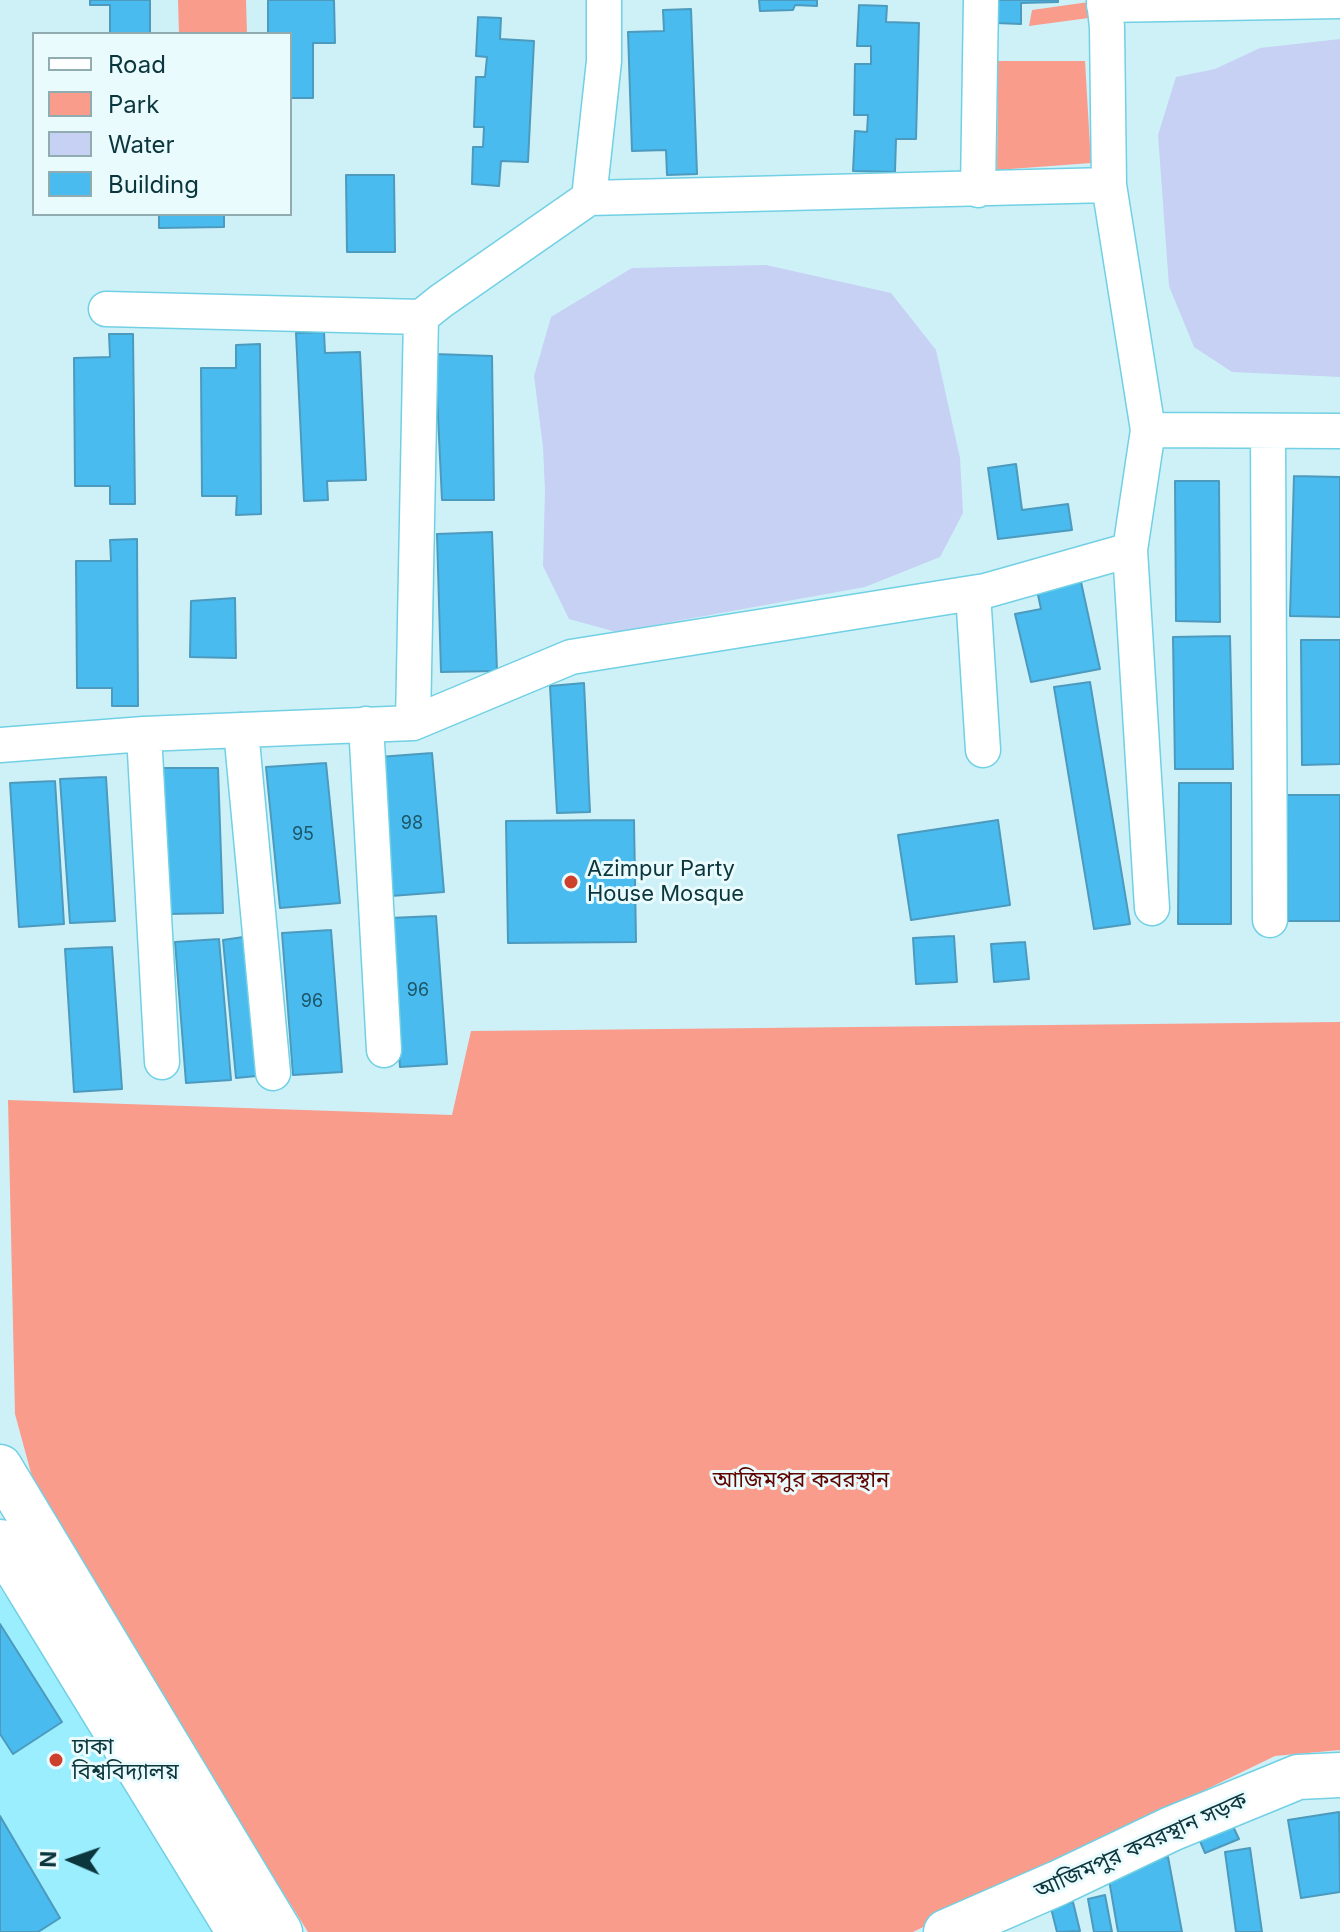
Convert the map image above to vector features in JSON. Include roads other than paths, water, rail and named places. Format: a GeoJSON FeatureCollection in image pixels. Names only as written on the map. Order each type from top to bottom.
{"type":"FeatureCollection","features":[{"type":"Feature","properties":{"kind":"main road"},"geometry":{"type":"LineString","coordinates":[[0,1467],[280,1932]]}},
{"type":"Feature","properties":{"kind":"main road"},"geometry":{"type":"LineString","coordinates":[[0,1542],[239,1932]]}},
{"type":"Feature","properties":{"kind":"main road","name":"আজিমপুর কবরস্থান সড়ক"},"geometry":{"type":"LineString","coordinates":[[946,1932],[1171,1829],[1298,1777],[1340,1775]]}},
{"type":"Feature","properties":{"kind":"street"},"geometry":{"type":"LineString","coordinates":[[589,198],[604,61],[604,0]]}},
{"type":"Feature","properties":{"kind":"street"},"geometry":{"type":"LineString","coordinates":[[978,190],[981,0]]}},
{"type":"Feature","properties":{"kind":"street"},"geometry":{"type":"LineString","coordinates":[[1152,908],[1130,550],[1148,430],[1109,185],[1104,2],[1340,1]]}},
{"type":"Feature","properties":{"kind":"street"},"geometry":{"type":"LineString","coordinates":[[106,309],[421,317],[589,198],[1109,185]]}},
{"type":"Feature","properties":{"kind":"street"},"geometry":{"type":"LineString","coordinates":[[413,723],[421,317]]}},
{"type":"Feature","properties":{"kind":"street"},"geometry":{"type":"LineString","coordinates":[[1148,430],[1340,431]]}},
{"type":"Feature","properties":{"kind":"street"},"geometry":{"type":"LineString","coordinates":[[1268,432],[1270,920]]}},
{"type":"Feature","properties":{"kind":"street"},"geometry":{"type":"LineString","coordinates":[[0,745],[144,734],[413,723],[571,657],[973,593],[1130,550]]}},
{"type":"Feature","properties":{"kind":"street"},"geometry":{"type":"LineString","coordinates":[[973,593],[983,750]]}},
{"type":"Feature","properties":{"kind":"street"},"geometry":{"type":"LineString","coordinates":[[366,724],[384,1050]]}},
{"type":"Feature","properties":{"kind":"street"},"geometry":{"type":"LineString","coordinates":[[241,730],[273,1073]]}},
{"type":"Feature","properties":{"kind":"street"},"geometry":{"type":"LineString","coordinates":[[144,734],[162,1062]]}},
{"type":"Feature","properties":{"kind":"water"},"geometry":{"type":"Polygon","coordinates":[[[1340,39],[1340,377],[1232,372],[1194,347],[1169,286],[1158,135],[1176,77],[1215,69],[1260,48],[1340,39]]]}},
{"type":"Feature","properties":{"kind":"water"},"geometry":{"type":"Polygon","coordinates":[[[766,265],[891,293],[936,350],[960,458],[963,513],[940,557],[865,587],[616,632],[569,619],[543,566],[543,447],[534,376],[551,317],[632,268],[766,265]]]}},
{"type":"Feature","properties":{"kind":"place","name":"Azimpur Party House Mosque"},"geometry":{"type":"Point","coordinates":[571,882]}},
{"type":"Feature","properties":{"kind":"place","name":"ঢাকা বিশ্ববিদ্যালয়"},"geometry":{"type":"Point","coordinates":[56,1760]}},
{"type":"Feature","properties":{"kind":"park label","name":"আজিমপুর কবরস্থান"},"geometry":{"type":"Point","coordinates":[801,1480]}}]}
